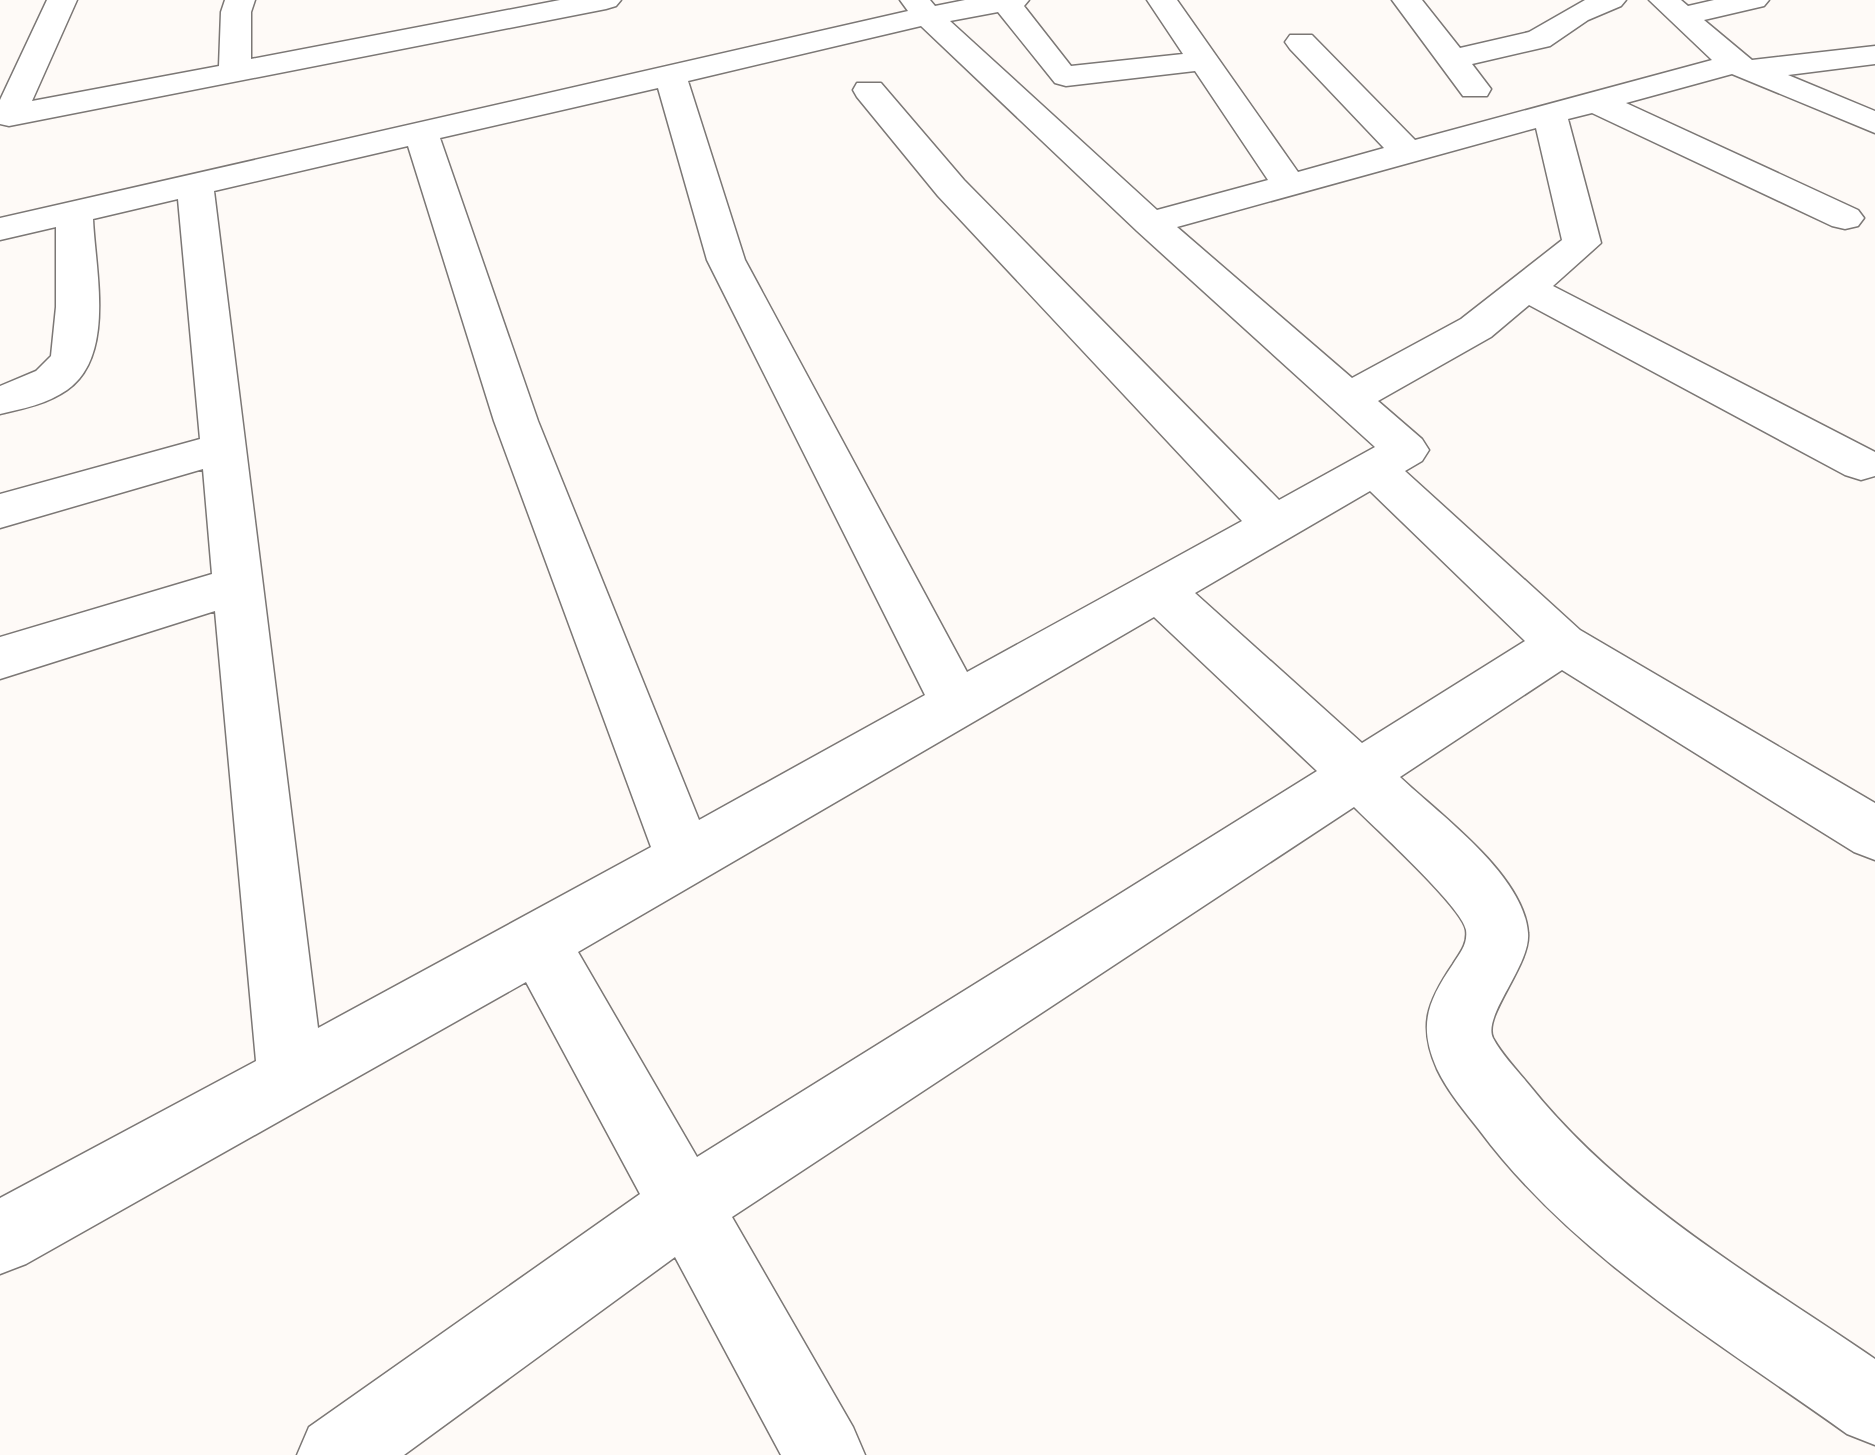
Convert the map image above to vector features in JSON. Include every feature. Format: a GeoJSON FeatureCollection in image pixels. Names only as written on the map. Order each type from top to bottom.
{"type":"FeatureCollection","features":[{"type":"Feature","properties":{"kind":"street"},"geometry":{"type":"LineString","coordinates":[[4,125],[62,0]]}},
{"type":"Feature","properties":{"kind":"street"},"geometry":{"type":"LineString","coordinates":[[235,72],[236,12],[240,0]]}},
{"type":"Feature","properties":{"kind":"street"},"geometry":{"type":"LineString","coordinates":[[4,125],[235,72],[370,31],[449,15],[606,0]]}},
{"type":"Feature","properties":{"kind":"street"},"geometry":{"type":"LineString","coordinates":[[0,229],[670,75],[921,8],[1008,0],[1059,72],[1066,76],[1203,60]]}},
{"type":"Feature","properties":{"kind":"street"},"geometry":{"type":"LineString","coordinates":[[1162,0],[1289,185]]}},
{"type":"Feature","properties":{"kind":"street"},"geometry":{"type":"LineString","coordinates":[[1407,0],[1502,127]]}},
{"type":"Feature","properties":{"kind":"street"},"geometry":{"type":"LineString","coordinates":[[1454,59],[1538,39],[1577,14],[1611,0]]}},
{"type":"Feature","properties":{"kind":"street"},"geometry":{"type":"LineString","coordinates":[[1673,8],[1754,0]]}},
{"type":"Feature","properties":{"kind":"street"},"geometry":{"type":"LineString","coordinates":[[0,1238],[538,942],[1406,450],[1150,223],[921,8]]}},
{"type":"Feature","properties":{"kind":"street"},"geometry":{"type":"LineString","coordinates":[[1673,8],[1740,67],[1875,122]]}},
{"type":"Feature","properties":{"kind":"street"},"geometry":{"type":"LineString","coordinates":[[1301,42],[1408,153]]}},
{"type":"Feature","properties":{"kind":"street"},"geometry":{"type":"LineString","coordinates":[[1150,223],[1550,114],[1740,67],[1875,55]]}},
{"type":"Feature","properties":{"kind":"street"},"geometry":{"type":"LineString","coordinates":[[670,75],[726,260],[958,704]]}},
{"type":"Feature","properties":{"kind":"street"},"geometry":{"type":"LineString","coordinates":[[869,90],[951,188],[1274,525]]}},
{"type":"Feature","properties":{"kind":"street"},"geometry":{"type":"LineString","coordinates":[[1596,102],[1845,218]]}},
{"type":"Feature","properties":{"kind":"street"},"geometry":{"type":"LineString","coordinates":[[1348,399],[1476,328],[1582,244],[1550,114]]}},
{"type":"Feature","properties":{"kind":"street"},"geometry":{"type":"LineString","coordinates":[[420,132],[516,421],[685,859]]}},
{"type":"Feature","properties":{"kind":"street"},"geometry":{"type":"LineString","coordinates":[[194,184],[290,1079]]}},
{"type":"Feature","properties":{"kind":"street"},"geometry":{"type":"LineString","coordinates":[[0,400],[32,392],[55,377],[71,358],[74,212]]}},
{"type":"Feature","properties":{"kind":"street"},"geometry":{"type":"LineString","coordinates":[[1527,288],[1862,464]]}},
{"type":"Feature","properties":{"kind":"street"},"geometry":{"type":"LineString","coordinates":[[0,511],[224,448]]}},
{"type":"Feature","properties":{"kind":"street"},"geometry":{"type":"LineString","coordinates":[[1374,468],[1562,644],[1875,834]]}},
{"type":"Feature","properties":{"kind":"street"},"geometry":{"type":"LineString","coordinates":[[0,658],[238,585]]}},
{"type":"Feature","properties":{"kind":"street"},"geometry":{"type":"LineString","coordinates":[[1159,590],[1359,774],[1477,892],[1493,915],[1496,954],[1458,1019],[1458,1037],[1498,1102],[1560,1170],[1649,1245],[1875,1406]]}},
{"type":"Feature","properties":{"kind":"street"},"geometry":{"type":"LineString","coordinates":[[337,1455],[686,1206],[1562,644]]}},
{"type":"Feature","properties":{"kind":"street"},"geometry":{"type":"LineString","coordinates":[[538,942],[825,1455]]}}]}
